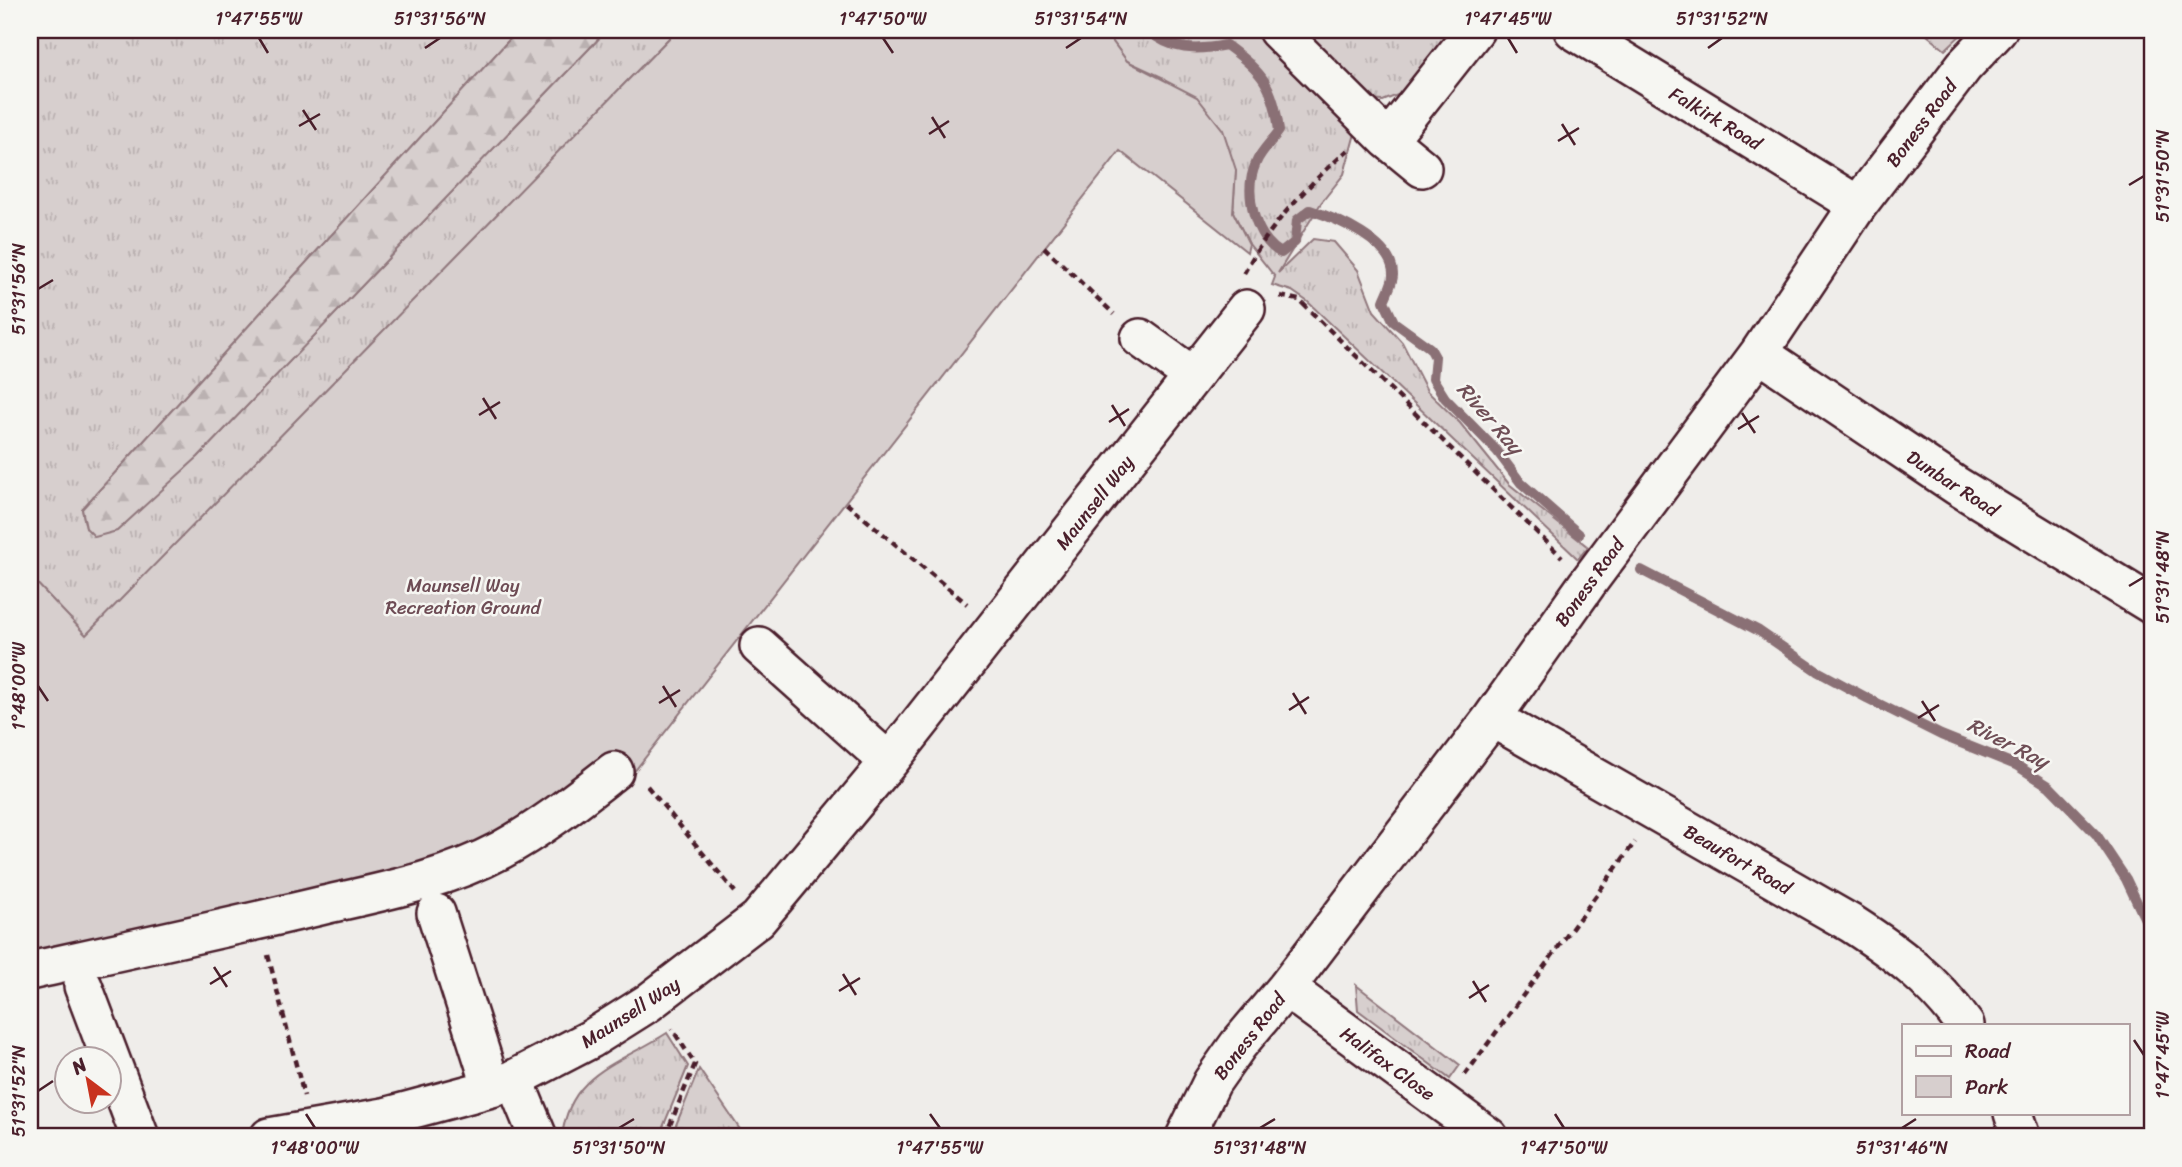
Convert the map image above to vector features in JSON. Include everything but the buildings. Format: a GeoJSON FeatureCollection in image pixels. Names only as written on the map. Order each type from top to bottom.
{"type":"FeatureCollection","features":[{"type":"Feature","properties":{"kind":"street"},"geometry":{"type":"LineString","coordinates":[[1277,30],[1381,134],[1422,169]]}},
{"type":"Feature","properties":{"kind":"street"},"geometry":{"type":"LineString","coordinates":[[1381,134],[1475,30]]}},
{"type":"Feature","properties":{"kind":"street","name":"Falkirk Road"},"geometry":{"type":"LineString","coordinates":[[1573,30],[1858,205]]}},
{"type":"Feature","properties":{"kind":"street","name":"Boness Road"},"geometry":{"type":"LineString","coordinates":[[1185,1137],[1219,1073],[1492,718],[1589,581],[1759,352],[1858,205],[1964,66],[1998,30]]}},
{"type":"Feature","properties":{"kind":"street","name":"Maunsell Way"},"geometry":{"type":"LineString","coordinates":[[269,1137],[384,1117],[503,1084],[591,1039],[648,1003],[758,919],[889,762],[1246,309]]}},
{"type":"Feature","properties":{"kind":"street"},"geometry":{"type":"LineString","coordinates":[[1140,338],[1193,376]]}},
{"type":"Feature","properties":{"kind":"street","name":"Dunbar Road"},"geometry":{"type":"LineString","coordinates":[[1759,352],[1968,493],[2152,605]]}},
{"type":"Feature","properties":{"kind":"street"},"geometry":{"type":"LineString","coordinates":[[759,646],[889,762]]}},
{"type":"Feature","properties":{"kind":"street","name":"Beaufort Road"},"geometry":{"type":"LineString","coordinates":[[1492,718],[1852,924],[1900,955],[1931,983],[1964,1024]]}},
{"type":"Feature","properties":{"kind":"street"},"geometry":{"type":"LineString","coordinates":[[30,971],[259,921],[413,884],[458,869],[502,850],[614,771]]}},
{"type":"Feature","properties":{"kind":"street"},"geometry":{"type":"LineString","coordinates":[[436,913],[503,1084],[538,1137]]}},
{"type":"Feature","properties":{"kind":"street"},"geometry":{"type":"LineString","coordinates":[[83,986],[140,1137]]}},
{"type":"Feature","properties":{"kind":"street","name":"Halifax Close"},"geometry":{"type":"LineString","coordinates":[[1286,988],[1489,1137]]}},
{"type":"Feature","properties":{"kind":"street"},"geometry":{"type":"LineString","coordinates":[[2013,1114],[2021,1137]]}},
{"type":"Feature","properties":{"kind":"path"},"geometry":{"type":"LineString","coordinates":[[1256,250],[1301,192],[1381,134]]}},
{"type":"Feature","properties":{"kind":"path"},"geometry":{"type":"LineString","coordinates":[[1044,247],[1140,338]]}},
{"type":"Feature","properties":{"kind":"path"},"geometry":{"type":"LineString","coordinates":[[1246,309],[1248,304],[1272,295],[1299,300],[1589,581]]}},
{"type":"Feature","properties":{"kind":"path"},"geometry":{"type":"LineString","coordinates":[[846,503],[995,627]]}},
{"type":"Feature","properties":{"kind":"path"},"geometry":{"type":"LineString","coordinates":[[614,771],[636,773],[758,919]]}},
{"type":"Feature","properties":{"kind":"path"},"geometry":{"type":"LineString","coordinates":[[1444,1104],[1614,867],[1658,813]]}},
{"type":"Feature","properties":{"kind":"path"},"geometry":{"type":"LineString","coordinates":[[259,921],[312,1129]]}},
{"type":"Feature","properties":{"kind":"path"},"geometry":{"type":"LineString","coordinates":[[648,1003],[667,1021],[695,1064],[665,1137]]}},
{"type":"Feature","properties":{"kind":"green space"},"geometry":{"type":"Polygon","coordinates":[[[30,30],[518,30],[82,509],[86,528],[198,457],[607,30],[677,30],[86,636],[30,576],[30,30]]]}},
{"type":"Feature","properties":{"kind":"green space"},"geometry":{"type":"Polygon","coordinates":[[[518,30],[607,30],[198,457],[117,531],[95,537],[86,528],[82,509],[518,30]]]}},
{"type":"Feature","properties":{"kind":"green space","name":"Maunsell Way Recreation Ground"},"geometry":{"type":"Polygon","coordinates":[[[677,30],[1104,30],[1127,61],[1197,97],[1223,130],[1236,170],[1233,212],[1249,244],[1247,252],[1120,151],[630,777],[547,837],[30,982],[30,576],[86,635],[677,30]]]}},
{"type":"Feature","properties":{"kind":"green space"},"geometry":{"type":"Polygon","coordinates":[[[1104,30],[1264,30],[1357,126],[1344,174],[1321,203],[1278,273],[1313,239],[1334,242],[1358,270],[1374,311],[1402,342],[1427,391],[1460,423],[1509,484],[1588,547],[1578,559],[1308,302],[1292,291],[1272,285],[1275,277],[1249,244],[1233,212],[1236,170],[1162,77],[1127,61],[1104,30]]]}},
{"type":"Feature","properties":{"kind":"green space"},"geometry":{"type":"Polygon","coordinates":[[[1292,30],[1452,30],[1405,92],[1383,101],[1368,100],[1292,30]]]}},
{"type":"Feature","properties":{"kind":"green space"},"geometry":{"type":"Polygon","coordinates":[[[1921,30],[1966,30],[1945,50],[1921,30]]]}},
{"type":"Feature","properties":{"kind":"green space"},"geometry":{"type":"Polygon","coordinates":[[[1356,985],[1460,1065],[1450,1079],[1358,1010],[1356,985]]]}},
{"type":"Feature","properties":{"kind":"green space"},"geometry":{"type":"Polygon","coordinates":[[[667,1033],[688,1066],[659,1137],[562,1137],[567,1115],[586,1084],[599,1073],[667,1033]]]}},
{"type":"Feature","properties":{"kind":"green space"},"geometry":{"type":"Polygon","coordinates":[[[699,1069],[741,1131],[735,1137],[671,1137],[699,1069]]]}},
{"type":"Feature","properties":{"kind":"waterway","name":"River Ray"},"geometry":{"type":"LineString","coordinates":[[1148,30],[1166,42],[1184,48],[1226,45],[1257,72],[1270,91],[1279,131],[1260,155],[1252,175],[1251,200],[1264,236],[1281,253],[1295,242],[1297,220],[1310,210],[1348,225],[1374,242],[1391,263],[1393,275],[1384,301],[1394,322],[1430,348],[1435,357],[1433,379],[1445,398],[1497,451],[1521,483],[1579,534]]}},
{"type":"Feature","properties":{"kind":"waterway","name":"River Ray"},"geometry":{"type":"LineString","coordinates":[[1641,570],[1759,631],[1817,671],[1867,698],[1941,735],[2016,765],[2049,786],[2096,834],[2126,879],[2152,934]]}}]}
